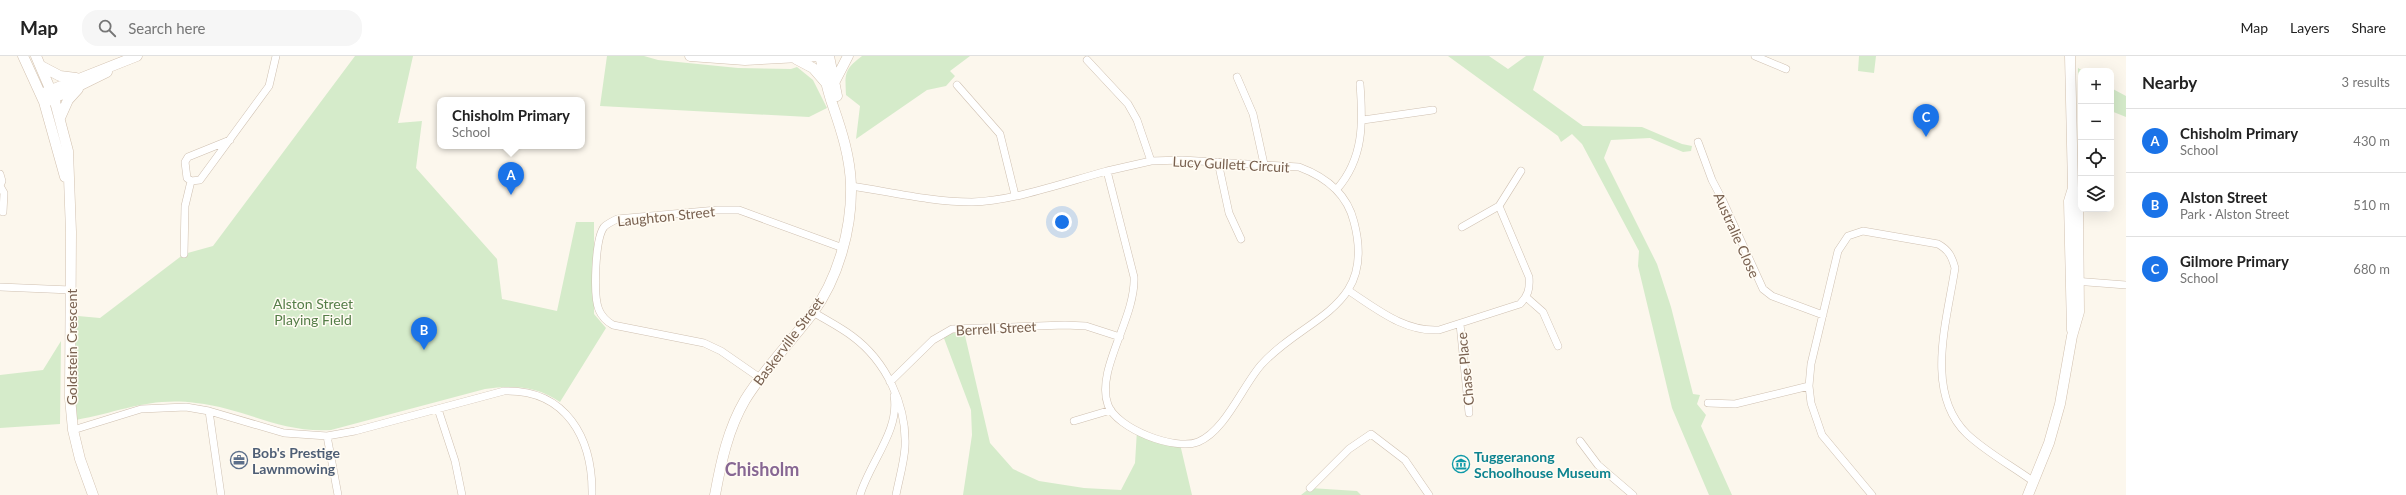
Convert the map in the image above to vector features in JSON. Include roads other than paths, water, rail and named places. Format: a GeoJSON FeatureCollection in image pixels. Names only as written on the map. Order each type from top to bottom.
{"type":"FeatureCollection","features":[{"type":"Feature","properties":{"kind":"street","name":"Goldstein Crescent"},"geometry":{"type":"LineString","coordinates":[[23,56],[42,98],[70,197]]}},
{"type":"Feature","properties":{"kind":"street","name":"Goldstein Crescent"},"geometry":{"type":"LineString","coordinates":[[36,56],[52,94],[60,118],[68,151],[71,290],[70,376],[73,430],[80,459],[93,495]]}},
{"type":"Feature","properties":{"kind":"street"},"geometry":{"type":"LineString","coordinates":[[42,98],[137,56]]}},
{"type":"Feature","properties":{"kind":"street"},"geometry":{"type":"LineString","coordinates":[[191,181],[200,180],[270,86],[276,56]]}},
{"type":"Feature","properties":{"kind":"street"},"geometry":{"type":"LineString","coordinates":[[690,56],[745,60],[795,59],[820,56]]}},
{"type":"Feature","properties":{"kind":"street","name":"Baskerville Street"},"geometry":{"type":"LineString","coordinates":[[820,56],[831,84]]}},
{"type":"Feature","properties":{"kind":"street","name":"Baskerville Street"},"geometry":{"type":"LineString","coordinates":[[715,495],[723,453],[733,426],[745,401],[760,378],[813,312],[834,274],[843,248],[850,209],[851,186],[849,164],[831,84],[829,56]]}},
{"type":"Feature","properties":{"kind":"street"},"geometry":{"type":"LineString","coordinates":[[795,59],[813,68],[831,84],[848,56]]}},
{"type":"Feature","properties":{"kind":"street"},"geometry":{"type":"LineString","coordinates":[[1755,56],[1786,69]]}},
{"type":"Feature","properties":{"kind":"street"},"geometry":{"type":"LineString","coordinates":[[2028,495],[2034,482],[2060,404],[2072,336],[2079,312],[2074,281],[2078,201],[2073,188],[2070,56]]}},
{"type":"Feature","properties":{"kind":"street"},"geometry":{"type":"LineString","coordinates":[[1087,60],[1128,104],[1137,120],[1151,161]]}},
{"type":"Feature","properties":{"kind":"street"},"geometry":{"type":"LineString","coordinates":[[41,66],[60,76],[81,81]]}},
{"type":"Feature","properties":{"kind":"street"},"geometry":{"type":"LineString","coordinates":[[1237,77],[1254,114],[1264,164]]}},
{"type":"Feature","properties":{"kind":"street"},"geometry":{"type":"LineString","coordinates":[[60,118],[68,100],[81,81]]}},
{"type":"Feature","properties":{"kind":"street"},"geometry":{"type":"LineString","coordinates":[[1337,189],[1350,170],[1357,153],[1363,120],[1360,84]]}},
{"type":"Feature","properties":{"kind":"street"},"geometry":{"type":"LineString","coordinates":[[957,86],[1000,134],[1015,195]]}},
{"type":"Feature","properties":{"kind":"street"},"geometry":{"type":"LineString","coordinates":[[1363,120],[1433,110]]}},
{"type":"Feature","properties":{"kind":"street"},"geometry":{"type":"LineString","coordinates":[[184,254],[185,206],[191,181],[186,174],[185,162],[188,157],[230,140]]}},
{"type":"Feature","properties":{"kind":"street","name":"Australie Close"},"geometry":{"type":"LineString","coordinates":[[1698,142],[1712,180],[1763,289],[1772,296],[1823,315]]}},
{"type":"Feature","properties":{"kind":"street","name":"Lucy Gullett Circuit"},"geometry":{"type":"LineString","coordinates":[[851,186],[949,201],[974,202],[1015,195],[1107,171],[1151,161],[1218,162],[1299,167],[1323,178],[1337,189],[1353,217],[1358,244],[1355,271],[1349,291],[1334,308],[1262,364],[1219,425],[1210,435],[1198,442],[1186,445],[1173,444],[1128,427],[1111,410],[1105,395],[1105,384],[1120,336],[1131,308],[1134,289],[1134,277],[1107,171]]}},
{"type":"Feature","properties":{"kind":"street"},"geometry":{"type":"LineString","coordinates":[[1218,162],[1229,212],[1241,238]]}},
{"type":"Feature","properties":{"kind":"street"},"geometry":{"type":"LineString","coordinates":[[1462,227],[1499,206],[1521,171]]}},
{"type":"Feature","properties":{"kind":"street"},"geometry":{"type":"LineString","coordinates":[[0,174],[2,182],[0,186],[4,193],[3,212]]}},
{"type":"Feature","properties":{"kind":"street"},"geometry":{"type":"LineString","coordinates":[[1349,291],[1412,328],[1439,330],[1512,308],[1526,298],[1530,288],[1529,277],[1499,206]]}},
{"type":"Feature","properties":{"kind":"street","name":"Laughton Street"},"geometry":{"type":"LineString","coordinates":[[760,378],[721,351],[704,344],[613,325],[607,321],[602,316],[596,300],[598,243],[604,227],[617,219],[717,210],[740,210],[843,248]]}},
{"type":"Feature","properties":{"kind":"street"},"geometry":{"type":"LineString","coordinates":[[1872,495],[1822,435],[1810,403],[1809,386],[1811,364],[1838,251],[1848,236],[1863,231],[1938,244],[1952,256],[1955,268],[1941,365],[1942,382],[1947,402],[1956,421],[1966,433],[2034,482]]}},
{"type":"Feature","properties":{"kind":"street"},"geometry":{"type":"LineString","coordinates":[[2074,281],[2126,285]]}},
{"type":"Feature","properties":{"kind":"street"},"geometry":{"type":"LineString","coordinates":[[0,287],[71,290]]}},
{"type":"Feature","properties":{"kind":"street"},"geometry":{"type":"LineString","coordinates":[[1526,298],[1543,312],[1558,346]]}},
{"type":"Feature","properties":{"kind":"street"},"geometry":{"type":"LineString","coordinates":[[813,312],[858,341],[874,357],[891,385],[900,405],[905,435],[905,448],[896,495]]}},
{"type":"Feature","properties":{"kind":"street","name":"Chase Place"},"geometry":{"type":"LineString","coordinates":[[1460,324],[1469,413]]}},
{"type":"Feature","properties":{"kind":"street","name":"Berrell Street"},"geometry":{"type":"LineString","coordinates":[[891,385],[933,340],[952,329],[1065,325],[1086,326],[1120,336]]}},
{"type":"Feature","properties":{"kind":"street"},"geometry":{"type":"LineString","coordinates":[[860,495],[872,464],[894,422],[895,405],[891,385]]}},
{"type":"Feature","properties":{"kind":"street"},"geometry":{"type":"LineString","coordinates":[[1708,403],[1735,404],[1809,386]]}},
{"type":"Feature","properties":{"kind":"street"},"geometry":{"type":"LineString","coordinates":[[73,430],[141,409],[186,407],[209,410],[284,433],[327,436],[355,432],[504,391],[519,390],[542,397],[562,410],[583,439],[593,475],[592,495]]}},
{"type":"Feature","properties":{"kind":"street"},"geometry":{"type":"LineString","coordinates":[[438,409],[455,461],[462,495]]}},
{"type":"Feature","properties":{"kind":"street"},"geometry":{"type":"LineString","coordinates":[[209,410],[221,495]]}},
{"type":"Feature","properties":{"kind":"street"},"geometry":{"type":"LineString","coordinates":[[1074,421],[1111,410]]}},
{"type":"Feature","properties":{"kind":"street"},"geometry":{"type":"LineString","coordinates":[[1310,488],[1349,449],[1371,434],[1405,460],[1429,495]]}},
{"type":"Feature","properties":{"kind":"street"},"geometry":{"type":"LineString","coordinates":[[327,436],[338,495]]}},
{"type":"Feature","properties":{"kind":"street"},"geometry":{"type":"LineString","coordinates":[[1580,441],[1598,465],[1633,495]]}},
{"type":"Feature","properties":{"kind":"place","name":"Gilmore Primary"},"geometry":{"type":"Point","coordinates":[1926,137]}},
{"type":"Feature","properties":{"kind":"place","name":"Chisholm Primary"},"geometry":{"type":"Point","coordinates":[511,195]}},
{"type":"Feature","properties":{"kind":"place","name":"Alston Street"},"geometry":{"type":"Point","coordinates":[424,350]}},
{"type":"Feature","properties":{"kind":"place","name":"Bob's Prestige Lawnmowing"},"geometry":{"type":"Point","coordinates":[239,460]}},
{"type":"Feature","properties":{"kind":"place","name":"Tuggeranong Schoolhouse Museum"},"geometry":{"type":"Point","coordinates":[1461,464]}},
{"type":"Feature","properties":{"kind":"district","name":"Chisholm"},"geometry":{"type":"Point","coordinates":[762,469]}},
{"type":"Feature","properties":{"kind":"park label","name":"Alston Street Playing Field"},"geometry":{"type":"Point","coordinates":[313,312]}}]}
